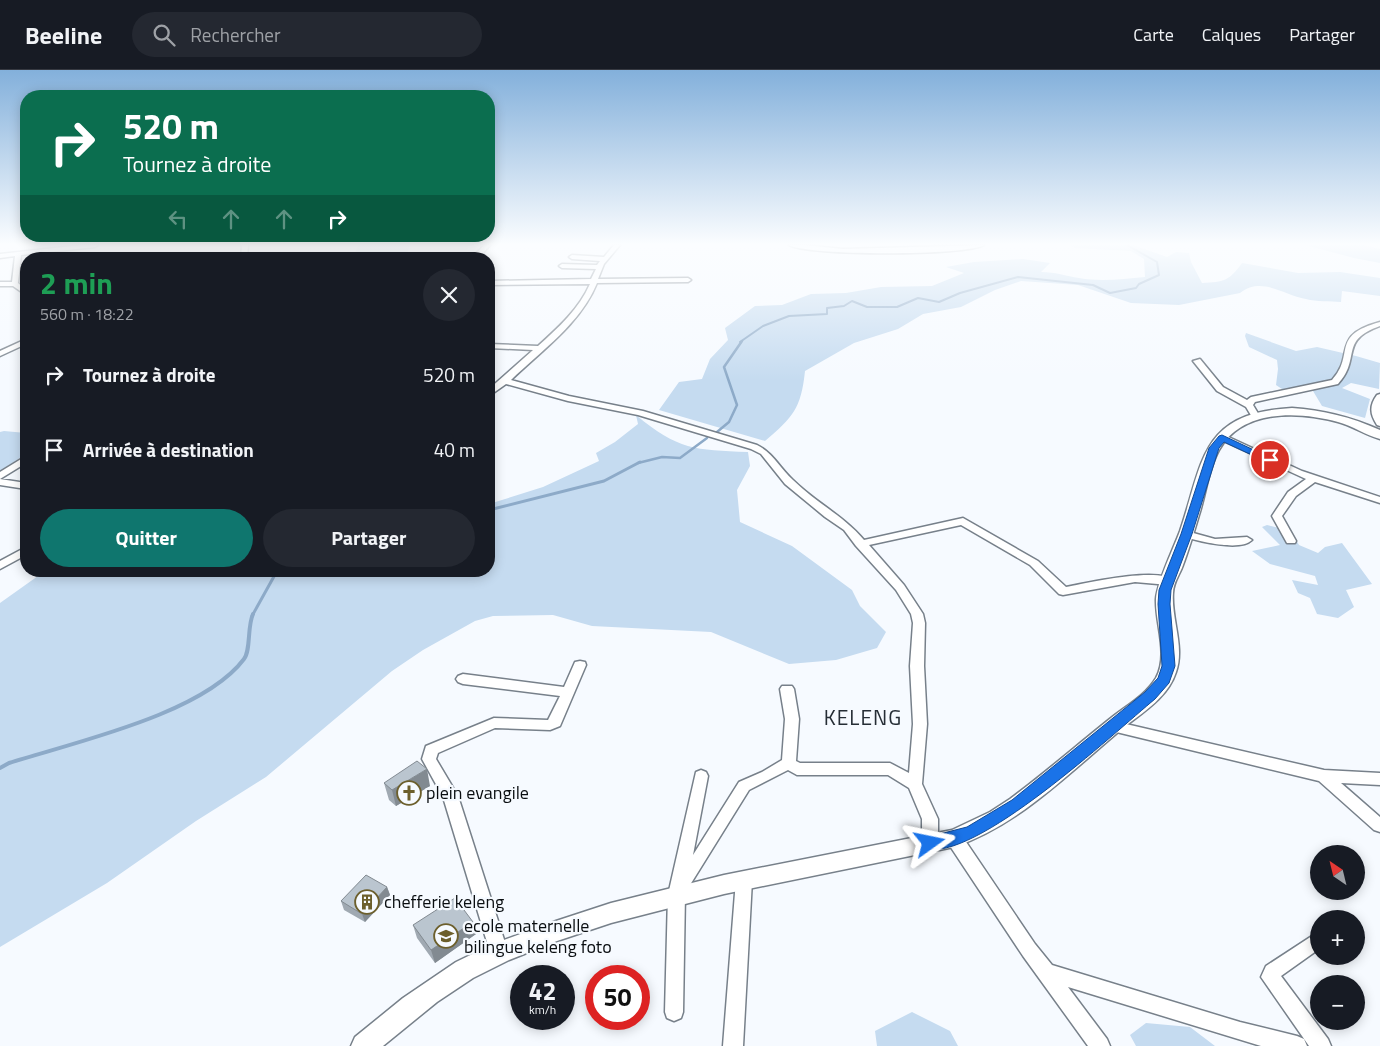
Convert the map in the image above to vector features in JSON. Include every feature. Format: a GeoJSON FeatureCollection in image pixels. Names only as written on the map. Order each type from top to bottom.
{"type":"FeatureCollection","features":[{"type":"Feature","properties":{"kind":"main road"},"geometry":{"type":"LineString","coordinates":[[364,1046],[423,998],[499,952],[588,921],[676,894],[954,838],[973,832],[1018,804],[1136,708],[1164,680],[1169,666],[1164,604],[1165,590],[1186,534],[1210,457],[1222,438],[1243,421],[1252,410],[1318,414],[1346,420],[1380,435]]}},
{"type":"Feature","properties":{"kind":"street"},"geometry":{"type":"LineString","coordinates":[[495,388],[505,381],[538,348],[568,322],[587,300],[591,291]]}},
{"type":"Feature","properties":{"kind":"street"},"geometry":{"type":"LineString","coordinates":[[1252,410],[1251,400],[1335,382],[1340,378],[1343,371],[1350,340],[1359,333],[1380,324]]}},
{"type":"Feature","properties":{"kind":"street"},"geometry":{"type":"LineString","coordinates":[[0,354],[20,344]]}},
{"type":"Feature","properties":{"kind":"street"},"geometry":{"type":"LineString","coordinates":[[495,346],[538,348]]}},
{"type":"Feature","properties":{"kind":"street"},"geometry":{"type":"LineString","coordinates":[[1198,361],[1220,389],[1252,410]]}},
{"type":"Feature","properties":{"kind":"street"},"geometry":{"type":"LineString","coordinates":[[505,381],[568,398],[640,413],[723,439],[754,446],[764,452],[789,482],[828,515],[848,528],[900,588],[917,614],[919,623],[917,666],[920,724],[915,784],[930,819],[930,843]]}},
{"type":"Feature","properties":{"kind":"street"},"geometry":{"type":"LineString","coordinates":[[1380,397],[1375,407],[1376,417],[1380,423]]}},
{"type":"Feature","properties":{"kind":"street"},"geometry":{"type":"LineString","coordinates":[[1222,438],[1286,468],[1380,500]]}},
{"type":"Feature","properties":{"kind":"street"},"geometry":{"type":"LineString","coordinates":[[0,476],[20,464]]}},
{"type":"Feature","properties":{"kind":"street"},"geometry":{"type":"LineString","coordinates":[[1291,542],[1277,516],[1292,494],[1313,478]]}},
{"type":"Feature","properties":{"kind":"street"},"geometry":{"type":"LineString","coordinates":[[0,482],[20,485]]}},
{"type":"Feature","properties":{"kind":"street"},"geometry":{"type":"LineString","coordinates":[[860,544],[963,521],[1034,563],[1063,591],[1135,578],[1169,581]]}},
{"type":"Feature","properties":{"kind":"street"},"geometry":{"type":"LineString","coordinates":[[1186,534],[1215,542],[1247,540]]}},
{"type":"Feature","properties":{"kind":"street"},"geometry":{"type":"LineString","coordinates":[[0,566],[20,554]]}},
{"type":"Feature","properties":{"kind":"street"},"geometry":{"type":"LineString","coordinates":[[499,952],[450,796],[429,759],[429,755],[432,750],[494,724],[550,725],[555,722],[580,665]]}},
{"type":"Feature","properties":{"kind":"street"},"geometry":{"type":"LineString","coordinates":[[463,679],[568,692]]}},
{"type":"Feature","properties":{"kind":"street"},"geometry":{"type":"LineString","coordinates":[[786,689],[792,719],[789,763]]}},
{"type":"Feature","properties":{"kind":"street"},"geometry":{"type":"LineString","coordinates":[[1113,726],[1324,776],[1380,779]]}},
{"type":"Feature","properties":{"kind":"street"},"geometry":{"type":"LineString","coordinates":[[789,763],[797,769],[890,769],[915,784]]}},
{"type":"Feature","properties":{"kind":"street"},"geometry":{"type":"LineString","coordinates":[[676,894],[744,786],[768,776],[789,763]]}},
{"type":"Feature","properties":{"kind":"street"},"geometry":{"type":"LineString","coordinates":[[674,1012],[676,894],[701,776]]}},
{"type":"Feature","properties":{"kind":"street"},"geometry":{"type":"LineString","coordinates":[[1324,776],[1380,826]]}},
{"type":"Feature","properties":{"kind":"street"},"geometry":{"type":"LineString","coordinates":[[954,838],[1029,950],[1100,1046]]}},
{"type":"Feature","properties":{"kind":"street"},"geometry":{"type":"LineString","coordinates":[[733,1046],[744,880]]}},
{"type":"Feature","properties":{"kind":"street"},"geometry":{"type":"LineString","coordinates":[[1310,946],[1272,972],[1270,977],[1321,1046]]}},
{"type":"Feature","properties":{"kind":"street"},"geometry":{"type":"LineString","coordinates":[[1046,972],[1240,1031],[1298,1046]]}},
{"type":"Feature","properties":{"kind":"shaded area"},"geometry":{"type":"Polygon","coordinates":[[[860,291],[994,291],[961,307],[923,314],[898,329],[854,343],[805,371],[801,395],[794,411],[765,441],[659,410],[679,382],[702,379],[710,359],[728,340],[725,328],[755,306],[782,305],[811,294],[860,291]]]}},
{"type":"Feature","properties":{"kind":"shaded area"},"geometry":{"type":"Polygon","coordinates":[[[1094,291],[1244,291],[1240,293],[1179,305],[1131,303],[1094,291]]]}},
{"type":"Feature","properties":{"kind":"shaded area"},"geometry":{"type":"Polygon","coordinates":[[[1280,291],[1380,291],[1380,296],[1342,291],[1341,302],[1310,300],[1280,291]]]}},
{"type":"Feature","properties":{"kind":"shaded area"},"geometry":{"type":"Polygon","coordinates":[[[1246,333],[1296,351],[1317,347],[1380,363],[1379,389],[1351,383],[1342,388],[1370,399],[1365,418],[1322,406],[1310,386],[1285,391],[1276,385],[1277,360],[1249,347],[1245,336],[1246,333]]]}},
{"type":"Feature","properties":{"kind":"shaded area"},"geometry":{"type":"Polygon","coordinates":[[[636,415],[664,435],[688,446],[700,449],[748,452],[750,466],[737,490],[740,522],[792,546],[852,590],[860,606],[886,632],[877,648],[836,660],[789,664],[711,632],[592,626],[553,615],[493,616],[475,621],[423,650],[392,671],[266,777],[196,821],[107,883],[0,947],[0,603],[37,577],[495,577],[495,502],[543,487],[599,461],[596,453],[615,442],[638,424],[636,415]]]}},
{"type":"Feature","properties":{"kind":"shaded area"},"geometry":{"type":"Polygon","coordinates":[[[0,432],[20,432],[20,458],[0,471],[0,432]]]}},
{"type":"Feature","properties":{"kind":"shaded area"},"geometry":{"type":"Polygon","coordinates":[[[1267,525],[1291,531],[1299,545],[1318,553],[1325,547],[1342,543],[1372,584],[1346,590],[1354,607],[1338,618],[1317,614],[1310,598],[1298,593],[1292,580],[1318,585],[1315,576],[1270,564],[1252,551],[1280,545],[1262,527],[1267,525]]]}},
{"type":"Feature","properties":{"kind":"shaded area"},"geometry":{"type":"Polygon","coordinates":[[[912,1012],[950,1031],[958,1046],[877,1046],[875,1031],[912,1012]]]}},
{"type":"Feature","properties":{"kind":"shaded area"},"geometry":{"type":"Polygon","coordinates":[[[1146,1023],[1190,1027],[1215,1046],[1136,1046],[1130,1035],[1146,1023]]]}},
{"type":"Feature","properties":{"kind":"building"},"geometry":{"type":"Polygon","coordinates":[[[417,761],[427,769],[392,790],[384,783],[417,761]]]}},
{"type":"Feature","properties":{"kind":"building"},"geometry":{"type":"Polygon","coordinates":[[[366,875],[387,887],[362,914],[341,901],[366,875]]]}},
{"type":"Feature","properties":{"kind":"building"},"geometry":{"type":"Polygon","coordinates":[[[455,898],[473,922],[431,950],[413,925],[455,898]]]}},
{"type":"Feature","properties":{"kind":"waterway"},"geometry":{"type":"LineString","coordinates":[[740,342],[763,326],[789,316],[827,314],[827,308],[844,306],[852,301],[867,307],[897,307],[918,298],[939,302],[969,291]]}},
{"type":"Feature","properties":{"kind":"waterway"},"geometry":{"type":"LineString","coordinates":[[1105,291],[1110,293],[1123,291]]}},
{"type":"Feature","properties":{"kind":"waterway"},"geometry":{"type":"LineString","coordinates":[[717,432],[729,422],[737,405],[724,367],[742,341]]}},
{"type":"Feature","properties":{"kind":"waterway"},"geometry":{"type":"LineString","coordinates":[[638,463],[662,457],[680,458],[707,438]]}},
{"type":"Feature","properties":{"kind":"waterway"},"geometry":{"type":"LineString","coordinates":[[495,508],[604,481],[638,463]]}},
{"type":"Feature","properties":{"kind":"waterway"},"geometry":{"type":"LineString","coordinates":[[253,615],[274,577]]}},
{"type":"Feature","properties":{"kind":"waterway"},"geometry":{"type":"LineString","coordinates":[[0,768],[9,763],[136,724],[169,711],[199,696],[225,678],[244,659],[248,650],[253,615]]}},
{"type":"Feature","properties":{"kind":"place","name":"plein evangile"},"geometry":{"type":"Point","coordinates":[409,793]}},
{"type":"Feature","properties":{"kind":"place","name":"chefferie keleng"},"geometry":{"type":"Point","coordinates":[367,902]}},
{"type":"Feature","properties":{"kind":"place","name":"ecole maternelle bilingue keleng foto"},"geometry":{"type":"Point","coordinates":[446,936]}},
{"type":"Feature","properties":{"kind":"district","name":"KELENG"},"geometry":{"type":"Point","coordinates":[863,718]}},
{"type":"Feature","properties":{"kind":"route"},"geometry":{"type":"LineString","coordinates":[[930,843],[973,832],[1018,804],[1150,696],[1164,680],[1169,666],[1164,604],[1165,590],[1186,534],[1205,470],[1214,448],[1222,438],[1270,460]]}}]}
